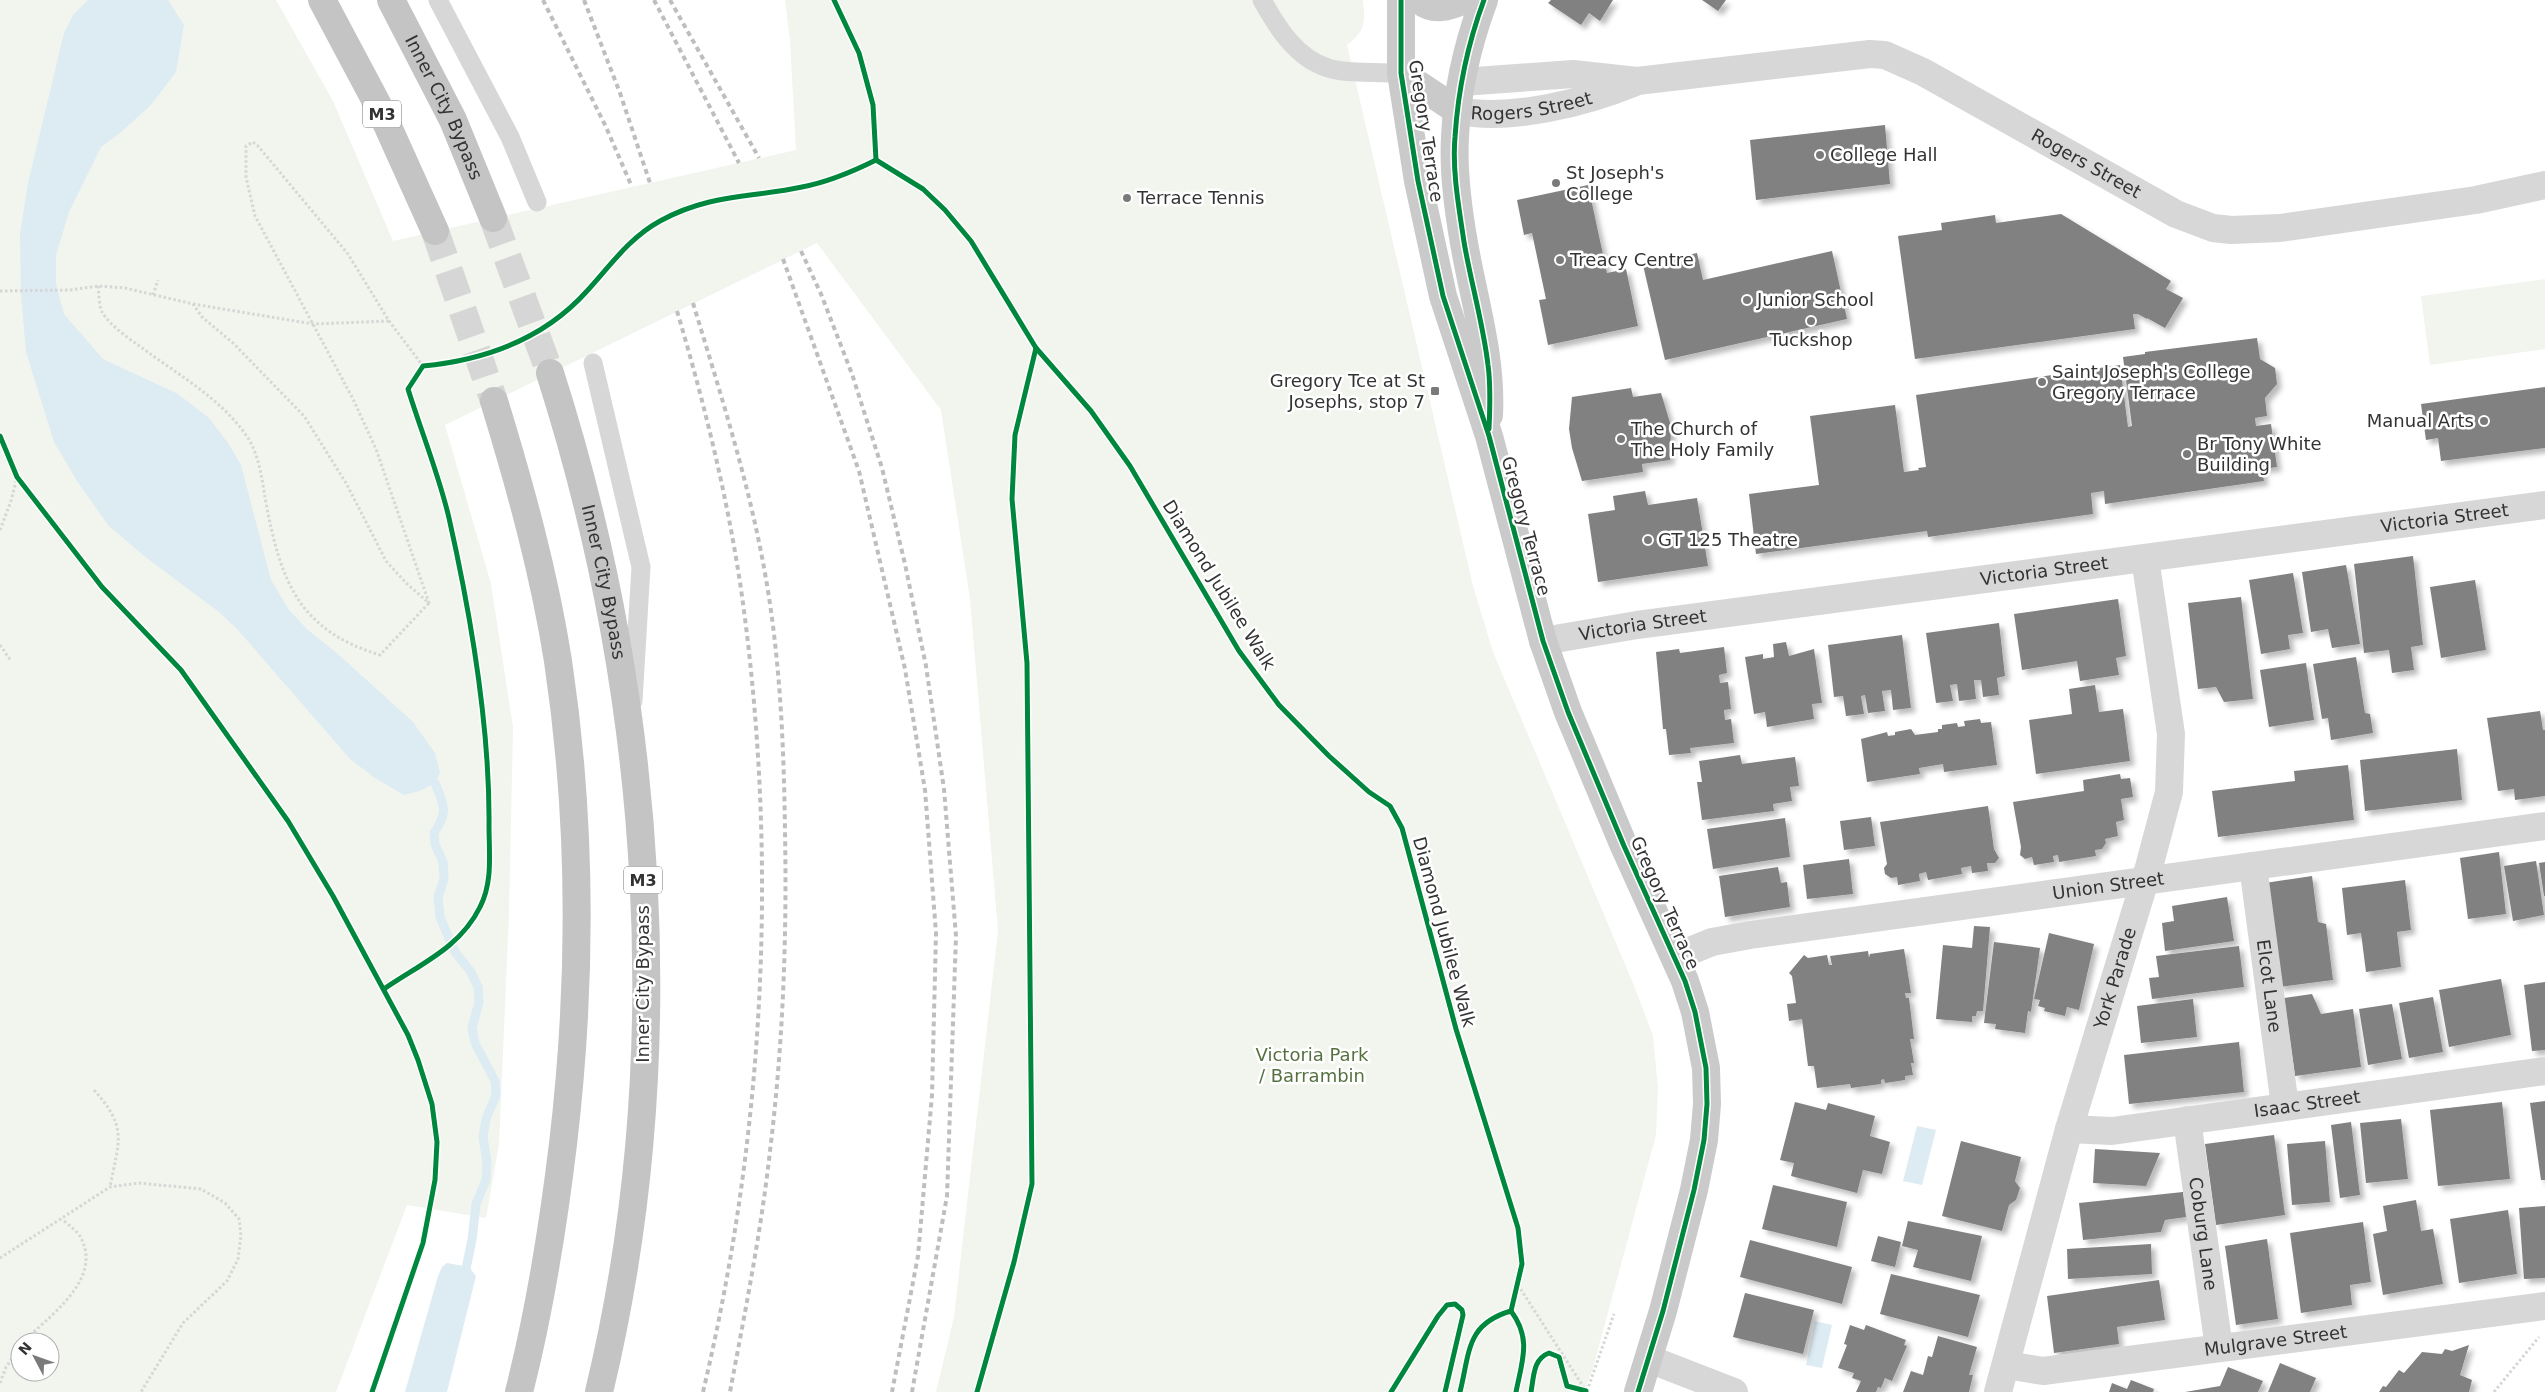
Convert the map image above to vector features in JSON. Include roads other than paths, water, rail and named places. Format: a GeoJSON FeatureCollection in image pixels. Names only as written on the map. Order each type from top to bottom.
{"type":"FeatureCollection","features":[{"type":"Feature","properties":{"kind":"highway","name":"M3"},"geometry":{"type":"LineString","coordinates":[[322,0],[380,109],[435,231]]}},
{"type":"Feature","properties":{"kind":"highway","name":"Inner City Bypass"},"geometry":{"type":"LineString","coordinates":[[391,0],[453,120],[493,218]]}},
{"type":"Feature","properties":{"kind":"highway","name":"Inner City Bypass"},"geometry":{"type":"LineString","coordinates":[[550,373],[592,522],[613,626],[631,738],[642,836],[644,1025],[640,1131],[627,1252],[599,1392]]}},
{"type":"Feature","properties":{"kind":"highway"},"geometry":{"type":"LineString","coordinates":[[494,401],[526,507],[558,660],[567,736],[578,916],[571,1073],[561,1166],[547,1267],[519,1392]]}},
{"type":"Feature","properties":{"kind":"main road","name":"Gregory Terrace"},"geometry":{"type":"LineString","coordinates":[[1401,0],[1401,74],[1431,251],[1457,343],[1489,436],[1543,642],[1568,712],[1624,846],[1675,957],[1695,1012],[1701,1037],[1706,1068],[1707,1104],[1704,1140],[1694,1190],[1649,1359],[1638,1392]]}},
{"type":"Feature","properties":{"kind":"main road"},"geometry":{"type":"LineString","coordinates":[[1419,0],[1434,8],[1450,7],[1465,0]]}},
{"type":"Feature","properties":{"kind":"main road","name":"Gregory Terrace"},"geometry":{"type":"LineString","coordinates":[[1484,0],[1471,41],[1462,82],[1455,137],[1459,205],[1488,365],[1490,392],[1489,436]]}},
{"type":"Feature","properties":{"kind":"main road","name":"Rogers Street"},"geometry":{"type":"LineString","coordinates":[[1401,74],[1462,82]]}},
{"type":"Feature","properties":{"kind":"main road","name":"Rogers Street"},"geometry":{"type":"LineString","coordinates":[[1401,74],[1458,111]]}},
{"type":"Feature","properties":{"kind":"street","name":"Rogers Street"},"geometry":{"type":"LineString","coordinates":[[1458,111],[1484,114],[1571,104],[1637,81],[1842,56],[1885,55],[1922,72],[2176,214],[2213,228],[2231,230],[2280,228],[2476,200],[2545,185]]}},
{"type":"Feature","properties":{"kind":"street","name":"Rogers Street"},"geometry":{"type":"LineString","coordinates":[[1462,82],[1503,81],[1573,74],[1637,81]]}},
{"type":"Feature","properties":{"kind":"street","name":"Victoria Street"},"geometry":{"type":"LineString","coordinates":[[1543,642],[1637,626],[2545,505]]}},
{"type":"Feature","properties":{"kind":"street","name":"York Parade"},"geometry":{"type":"LineString","coordinates":[[1998,1392],[2069,1129],[2145,880],[2169,792],[2171,734],[2145,558]]}},
{"type":"Feature","properties":{"kind":"street","name":"Union Street"},"geometry":{"type":"LineString","coordinates":[[1675,957],[1722,940],[2545,826]]}},
{"type":"Feature","properties":{"kind":"street","name":"Elcot Lane"},"geometry":{"type":"LineString","coordinates":[[2253,866],[2285,1106]]}},
{"type":"Feature","properties":{"kind":"street","name":"Isaac Street"},"geometry":{"type":"LineString","coordinates":[[2069,1129],[2112,1131],[2545,1071]]}},
{"type":"Feature","properties":{"kind":"street","name":"Coburg Lane"},"geometry":{"type":"LineString","coordinates":[[2187,1120],[2219,1348]]}},
{"type":"Feature","properties":{"kind":"street","name":"Mulgrave Street"},"geometry":{"type":"LineString","coordinates":[[2006,1365],[2043,1371],[2219,1348],[2544,1319]]}},
{"type":"Feature","properties":{"kind":"street"},"geometry":{"type":"LineString","coordinates":[[1649,1359],[1734,1392]]}},
{"type":"Feature","properties":{"kind":"lane"},"geometry":{"type":"LineString","coordinates":[[438,0],[510,137],[537,202]]}},
{"type":"Feature","properties":{"kind":"lane"},"geometry":{"type":"LineString","coordinates":[[1262,0],[1289,41],[1308,58],[1328,68],[1344,71],[1401,74]]}},
{"type":"Feature","properties":{"kind":"lane"},"geometry":{"type":"LineString","coordinates":[[593,363],[641,567],[631,738]]}},
{"type":"Feature","properties":{"kind":"waterway"},"geometry":{"type":"LineString","coordinates":[[435,783],[443,803],[442,819],[434,833],[435,844],[443,862],[444,879],[438,897],[440,917],[455,952],[471,972],[478,987],[479,1002],[472,1028],[475,1043],[495,1081],[496,1095],[486,1119],[483,1137],[487,1162],[486,1180],[476,1204],[472,1240],[464,1278]]}},
{"type":"Feature","properties":{"kind":"tunnel"},"geometry":{"type":"LineString","coordinates":[[493,218],[550,373]]}},
{"type":"Feature","properties":{"kind":"tunnel"},"geometry":{"type":"LineString","coordinates":[[435,231],[494,401]]}},
{"type":"Feature","properties":{"kind":"railway"},"geometry":{"type":"LineString","coordinates":[[543,0],[606,127],[632,187]]}},
{"type":"Feature","properties":{"kind":"railway"},"geometry":{"type":"LineString","coordinates":[[584,0],[620,93],[650,183]]}},
{"type":"Feature","properties":{"kind":"railway"},"geometry":{"type":"LineString","coordinates":[[654,0],[739,163]]}},
{"type":"Feature","properties":{"kind":"railway"},"geometry":{"type":"LineString","coordinates":[[670,0],[759,158]]}},
{"type":"Feature","properties":{"kind":"railway"},"geometry":{"type":"LineString","coordinates":[[801,251],[821,294],[852,374],[882,468],[905,564],[926,666],[944,789],[956,936],[947,1196],[912,1392]]}},
{"type":"Feature","properties":{"kind":"railway"},"geometry":{"type":"LineString","coordinates":[[783,259],[859,471],[905,669],[925,790],[936,933],[932,1095],[918,1256],[892,1392]]}},
{"type":"Feature","properties":{"kind":"railway"},"geometry":{"type":"LineString","coordinates":[[693,303],[737,452],[764,566],[777,660],[784,774],[785,911],[778,1071],[762,1212],[730,1392]]}},
{"type":"Feature","properties":{"kind":"railway"},"geometry":{"type":"LineString","coordinates":[[677,311],[714,449],[729,519],[741,589],[753,689],[760,790],[762,891],[759,992],[752,1093],[740,1194],[724,1293],[703,1392]]}},
{"type":"Feature","properties":{"kind":"place","name":"College Hall"},"geometry":{"type":"Point","coordinates":[1820,155]}},
{"type":"Feature","properties":{"kind":"place","name":"St Joseph's College"},"geometry":{"type":"Point","coordinates":[1556,183]}},
{"type":"Feature","properties":{"kind":"place","name":"Terrace Tennis"},"geometry":{"type":"Point","coordinates":[1127,198]}},
{"type":"Feature","properties":{"kind":"place","name":"Treacy Centre"},"geometry":{"type":"Point","coordinates":[1560,260]}},
{"type":"Feature","properties":{"kind":"place","name":"Junior School"},"geometry":{"type":"Point","coordinates":[1747,300]}},
{"type":"Feature","properties":{"kind":"place","name":"Tuckshop"},"geometry":{"type":"Point","coordinates":[1811,321]}},
{"type":"Feature","properties":{"kind":"place","name":"Saint Joseph's College Gregory Terrace"},"geometry":{"type":"Point","coordinates":[2042,382]}},
{"type":"Feature","properties":{"kind":"place","name":"Gregory Tce at St Josephs, stop 7"},"geometry":{"type":"Point","coordinates":[1435,391]}},
{"type":"Feature","properties":{"kind":"place","name":"Manual Arts"},"geometry":{"type":"Point","coordinates":[2484,421]}},
{"type":"Feature","properties":{"kind":"place","name":"The Church of The Holy Family"},"geometry":{"type":"Point","coordinates":[1621,439]}},
{"type":"Feature","properties":{"kind":"place","name":"Br Tony White Building"},"geometry":{"type":"Point","coordinates":[2187,454]}},
{"type":"Feature","properties":{"kind":"place","name":"GT 125 Theatre"},"geometry":{"type":"Point","coordinates":[1648,540]}},
{"type":"Feature","properties":{"kind":"park label","name":"Victoria Park / Barrambin"},"geometry":{"type":"Point","coordinates":[1312,1065]}}]}
